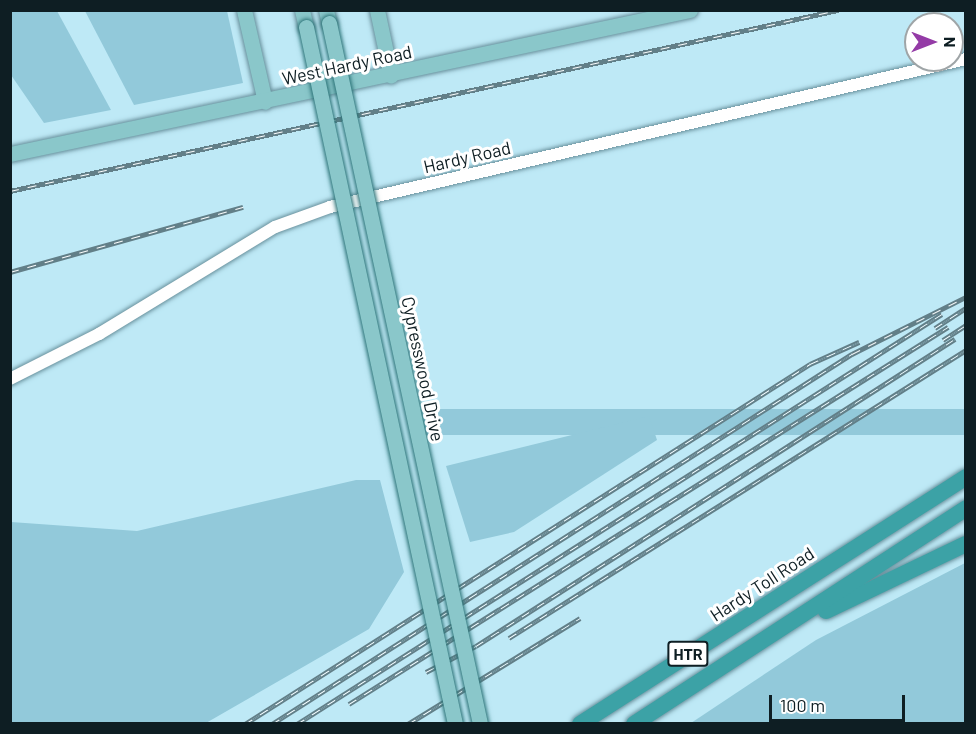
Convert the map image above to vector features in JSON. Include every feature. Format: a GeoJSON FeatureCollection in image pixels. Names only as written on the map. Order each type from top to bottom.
{"type":"FeatureCollection","features":[{"type":"Feature","properties":{"kind":"highway","name":"Hardy Toll Road"},"geometry":{"type":"LineString","coordinates":[[580,723],[966,477]]}},
{"type":"Feature","properties":{"kind":"highway","name":"HTR"},"geometry":{"type":"LineString","coordinates":[[633,723],[764,642],[966,508]]}},
{"type":"Feature","properties":{"kind":"highway"},"geometry":{"type":"LineString","coordinates":[[764,642],[966,544]]}},
{"type":"Feature","properties":{"kind":"main road"},"geometry":{"type":"LineString","coordinates":[[244,10],[265,102]]}},
{"type":"Feature","properties":{"kind":"main road"},"geometry":{"type":"LineString","coordinates":[[302,10],[455,723]]}},
{"type":"Feature","properties":{"kind":"main road"},"geometry":{"type":"LineString","coordinates":[[377,10],[391,76]]}},
{"type":"Feature","properties":{"kind":"main road","name":"West Hardy Road"},"geometry":{"type":"LineString","coordinates":[[10,154],[391,76],[690,10]]}},
{"type":"Feature","properties":{"kind":"main road","name":"Cypresswood Drive"},"geometry":{"type":"LineString","coordinates":[[328,17],[480,723]]}},
{"type":"Feature","properties":{"kind":"street","name":"Hardy Road"},"geometry":{"type":"LineString","coordinates":[[10,379],[109,328],[275,227],[330,207],[966,59]]}},
{"type":"Feature","properties":{"kind":"shaded area"},"geometry":{"type":"Polygon","coordinates":[[[10,11],[57,11],[111,110],[44,123],[11,75],[10,11]]]}},
{"type":"Feature","properties":{"kind":"shaded area"},"geometry":{"type":"Polygon","coordinates":[[[85,11],[227,11],[243,83],[134,105],[85,11]]]}},
{"type":"Feature","properties":{"kind":"shaded area"},"geometry":{"type":"Polygon","coordinates":[[[412,409],[965,409],[965,435],[412,435],[412,409]]]}},
{"type":"Feature","properties":{"kind":"shaded area"},"geometry":{"type":"Polygon","coordinates":[[[649,416],[657,440],[514,532],[470,542],[446,466],[649,416]]]}},
{"type":"Feature","properties":{"kind":"shaded area"},"geometry":{"type":"Polygon","coordinates":[[[356,480],[380,480],[404,572],[369,629],[206,723],[11,723],[11,522],[137,531],[356,480]]]}},
{"type":"Feature","properties":{"kind":"shaded area"},"geometry":{"type":"Polygon","coordinates":[[[965,563],[965,723],[691,723],[816,640],[965,563]]]}},
{"type":"Feature","properties":{"kind":"railway"},"geometry":{"type":"LineString","coordinates":[[10,191],[838,10]]}},
{"type":"Feature","properties":{"kind":"railway"},"geometry":{"type":"LineString","coordinates":[[10,272],[243,207]]}},
{"type":"Feature","properties":{"kind":"railway"},"geometry":{"type":"LineString","coordinates":[[272,724],[852,354],[966,297]]}},
{"type":"Feature","properties":{"kind":"railway"},"geometry":{"type":"LineString","coordinates":[[935,328],[966,308]]}},
{"type":"Feature","properties":{"kind":"railway"},"geometry":{"type":"LineString","coordinates":[[297,724],[942,314]]}},
{"type":"Feature","properties":{"kind":"railway"},"geometry":{"type":"LineString","coordinates":[[943,340],[966,325]]}},
{"type":"Feature","properties":{"kind":"railway"},"geometry":{"type":"LineString","coordinates":[[349,704],[948,327]]}},
{"type":"Feature","properties":{"kind":"railway"},"geometry":{"type":"LineString","coordinates":[[426,672],[476,646],[955,339]]}},
{"type":"Feature","properties":{"kind":"railway"},"geometry":{"type":"LineString","coordinates":[[245,724],[810,364],[859,342]]}},
{"type":"Feature","properties":{"kind":"railway"},"geometry":{"type":"LineString","coordinates":[[509,638],[966,350]]}},
{"type":"Feature","properties":{"kind":"railway"},"geometry":{"type":"LineString","coordinates":[[408,724],[580,618]]}}]}
